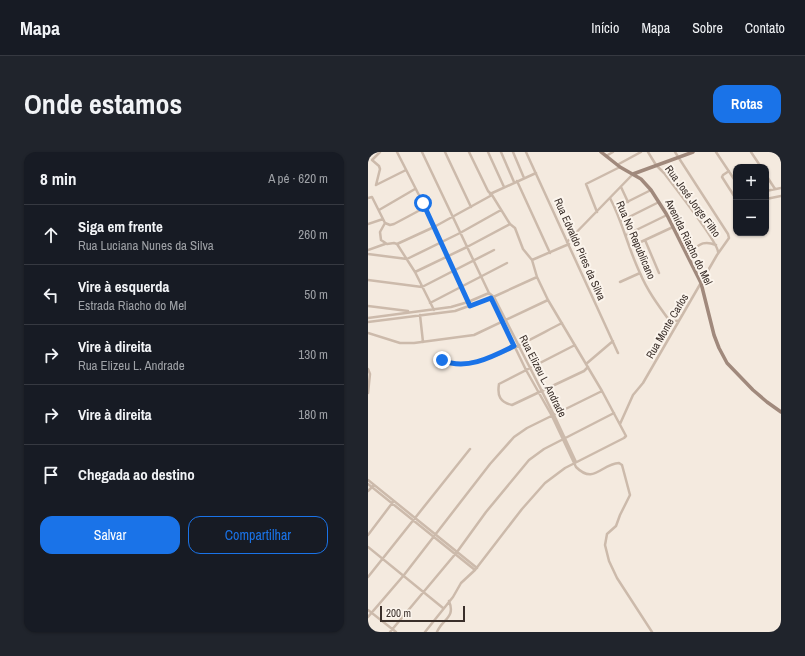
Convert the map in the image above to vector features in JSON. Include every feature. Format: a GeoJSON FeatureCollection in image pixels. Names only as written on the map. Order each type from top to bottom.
{"type":"FeatureCollection","features":[{"type":"Feature","properties":{"kind":"street"},"geometry":{"type":"LineString","coordinates":[[380,152],[372,160],[379,166],[380,169],[376,185],[406,170]]}},
{"type":"Feature","properties":{"kind":"street"},"geometry":{"type":"LineString","coordinates":[[397,152],[434,227],[470,306]]}},
{"type":"Feature","properties":{"kind":"street","name":"Rua Elizeu L. Andrade"},"geometry":{"type":"LineString","coordinates":[[422,152],[516,346],[526,370],[553,415]]}},
{"type":"Feature","properties":{"kind":"street"},"geometry":{"type":"LineString","coordinates":[[445,152],[471,207]]}},
{"type":"Feature","properties":{"kind":"street"},"geometry":{"type":"LineString","coordinates":[[425,632],[449,601],[460,583],[476,569],[522,509],[545,483],[559,472],[625,437],[620,424],[602,391],[548,300],[537,277],[532,260],[523,249],[515,228],[510,224],[500,210],[486,187],[469,152]]}},
{"type":"Feature","properties":{"kind":"street"},"geometry":{"type":"LineString","coordinates":[[488,152],[504,187]]}},
{"type":"Feature","properties":{"kind":"street"},"geometry":{"type":"LineString","coordinates":[[500,152],[516,181],[550,252]]}},
{"type":"Feature","properties":{"kind":"street"},"geometry":{"type":"LineString","coordinates":[[512,152],[524,178]]}},
{"type":"Feature","properties":{"kind":"street","name":"Rua Edvaldo Pires da Silva"},"geometry":{"type":"LineString","coordinates":[[526,152],[618,353]]}},
{"type":"Feature","properties":{"kind":"street","name":"Avenida Riacho do Mel"},"geometry":{"type":"LineString","coordinates":[[601,152],[618,166],[641,179],[651,190],[667,215],[701,284],[718,348],[727,363],[753,390],[781,412]]}},
{"type":"Feature","properties":{"kind":"street"},"geometry":{"type":"LineString","coordinates":[[606,156],[613,152]]}},
{"type":"Feature","properties":{"kind":"street"},"geometry":{"type":"LineString","coordinates":[[597,212],[586,184],[641,152]]}},
{"type":"Feature","properties":{"kind":"street","name":"Rua José Jorge Filho"},"geometry":{"type":"LineString","coordinates":[[648,152],[656,165],[664,173],[717,246],[718,254]]}},
{"type":"Feature","properties":{"kind":"street"},"geometry":{"type":"LineString","coordinates":[[675,152],[678,158]]}},
{"type":"Feature","properties":{"kind":"street"},"geometry":{"type":"LineString","coordinates":[[532,260],[568,243],[633,174],[692,152]]}},
{"type":"Feature","properties":{"kind":"street"},"geometry":{"type":"LineString","coordinates":[[716,152],[733,178]]}},
{"type":"Feature","properties":{"kind":"street"},"geometry":{"type":"LineString","coordinates":[[751,152],[759,164]]}},
{"type":"Feature","properties":{"kind":"street","name":"Rua Monte Carlos"},"geometry":{"type":"LineString","coordinates":[[620,424],[633,395],[643,383],[729,237],[678,158]]}},
{"type":"Feature","properties":{"kind":"street"},"geometry":{"type":"LineString","coordinates":[[728,171],[722,177],[733,194]]}},
{"type":"Feature","properties":{"kind":"street"},"geometry":{"type":"LineString","coordinates":[[368,250],[385,244],[397,244],[453,217],[504,187],[536,173]]}},
{"type":"Feature","properties":{"kind":"street"},"geometry":{"type":"LineString","coordinates":[[769,180],[775,189]]}},
{"type":"Feature","properties":{"kind":"street"},"geometry":{"type":"LineString","coordinates":[[621,187],[628,202]]}},
{"type":"Feature","properties":{"kind":"street"},"geometry":{"type":"LineString","coordinates":[[769,190],[781,188]]}},
{"type":"Feature","properties":{"kind":"street"},"geometry":{"type":"LineString","coordinates":[[379,210],[415,189]]}},
{"type":"Feature","properties":{"kind":"street"},"geometry":{"type":"LineString","coordinates":[[615,208],[651,190]]}},
{"type":"Feature","properties":{"kind":"street"},"geometry":{"type":"LineString","coordinates":[[769,198],[781,196]]}},
{"type":"Feature","properties":{"kind":"street"},"geometry":{"type":"LineString","coordinates":[[368,198],[372,197],[385,223],[390,225],[424,208]]}},
{"type":"Feature","properties":{"kind":"street","name":"Rua No Republicano"},"geometry":{"type":"LineString","coordinates":[[610,198],[621,221],[640,273],[654,299],[669,320],[679,321]]}},
{"type":"Feature","properties":{"kind":"street"},"geometry":{"type":"LineString","coordinates":[[621,221],[659,202]]}},
{"type":"Feature","properties":{"kind":"street"},"geometry":{"type":"LineString","coordinates":[[368,254],[407,259],[460,233],[500,210]]}},
{"type":"Feature","properties":{"kind":"street"},"geometry":{"type":"LineString","coordinates":[[626,235],[667,215]]}},
{"type":"Feature","properties":{"kind":"street"},"geometry":{"type":"LineString","coordinates":[[368,224],[383,219]]}},
{"type":"Feature","properties":{"kind":"street"},"geometry":{"type":"LineString","coordinates":[[385,223],[380,232],[381,240],[385,244]]}},
{"type":"Feature","properties":{"kind":"street"},"geometry":{"type":"LineString","coordinates":[[415,272],[510,224]]}},
{"type":"Feature","properties":{"kind":"street"},"geometry":{"type":"LineString","coordinates":[[630,247],[673,227]]}},
{"type":"Feature","properties":{"kind":"street"},"geometry":{"type":"LineString","coordinates":[[645,240],[660,273]]}},
{"type":"Feature","properties":{"kind":"street"},"geometry":{"type":"LineString","coordinates":[[686,255],[703,243],[709,242],[717,246]]}},
{"type":"Feature","properties":{"kind":"street"},"geometry":{"type":"LineString","coordinates":[[397,244],[415,272],[434,310]]}},
{"type":"Feature","properties":{"kind":"street","name":"Rua José Jorge Filho"},"geometry":{"type":"LineString","coordinates":[[717,246],[722,248]]}},
{"type":"Feature","properties":{"kind":"street"},"geometry":{"type":"LineString","coordinates":[[368,280],[422,287],[474,262],[494,250]]}},
{"type":"Feature","properties":{"kind":"street"},"geometry":{"type":"LineString","coordinates":[[430,303],[507,263]]}},
{"type":"Feature","properties":{"kind":"street"},"geometry":{"type":"LineString","coordinates":[[620,282],[640,273]]}},
{"type":"Feature","properties":{"kind":"street"},"geometry":{"type":"LineString","coordinates":[[368,322],[455,311],[537,277]]}},
{"type":"Feature","properties":{"kind":"street"},"geometry":{"type":"LineString","coordinates":[[368,318],[451,307],[491,296]]}},
{"type":"Feature","properties":{"kind":"street"},"geometry":{"type":"LineString","coordinates":[[368,333],[400,343],[423,342],[474,335],[548,300]]}},
{"type":"Feature","properties":{"kind":"street"},"geometry":{"type":"LineString","coordinates":[[368,306],[412,312]]}},
{"type":"Feature","properties":{"kind":"street"},"geometry":{"type":"LineString","coordinates":[[420,315],[423,342]]}},
{"type":"Feature","properties":{"kind":"street"},"geometry":{"type":"LineString","coordinates":[[442,360],[459,364],[467,364],[486,359],[562,323]]}},
{"type":"Feature","properties":{"kind":"street"},"geometry":{"type":"LineString","coordinates":[[575,345],[499,384],[499,397],[504,402],[512,405],[584,371],[587,365],[613,341]]}},
{"type":"Feature","properties":{"kind":"street","name":"Rua Elizeu L. Andrade"},"geometry":{"type":"LineString","coordinates":[[516,346],[530,367],[542,390],[575,463]]}},
{"type":"Feature","properties":{"kind":"street"},"geometry":{"type":"LineString","coordinates":[[368,369],[370,374],[368,393]]}},
{"type":"Feature","properties":{"kind":"street"},"geometry":{"type":"LineString","coordinates":[[368,617],[404,575],[490,464],[514,437],[527,428],[602,391]]}},
{"type":"Feature","properties":{"kind":"street"},"geometry":{"type":"LineString","coordinates":[[392,631],[529,460],[544,450],[614,413]]}},
{"type":"Feature","properties":{"kind":"street"},"geometry":{"type":"LineString","coordinates":[[368,577],[470,449]]}},
{"type":"Feature","properties":{"kind":"street"},"geometry":{"type":"LineString","coordinates":[[575,463],[582,472],[588,475],[616,463],[620,463],[622,465],[630,495],[620,514],[616,526],[607,534],[605,541],[606,549],[609,561],[617,578],[652,632]]}},
{"type":"Feature","properties":{"kind":"street"},"geometry":{"type":"LineString","coordinates":[[368,480],[373,486],[413,519],[476,569]]}},
{"type":"Feature","properties":{"kind":"street"},"geometry":{"type":"LineString","coordinates":[[368,484],[373,486]]}},
{"type":"Feature","properties":{"kind":"street"},"geometry":{"type":"LineString","coordinates":[[368,491],[373,486]]}},
{"type":"Feature","properties":{"kind":"street"},"geometry":{"type":"LineString","coordinates":[[368,535],[394,502]]}},
{"type":"Feature","properties":{"kind":"street"},"geometry":{"type":"LineString","coordinates":[[368,547],[443,608]]}},
{"type":"Feature","properties":{"kind":"street"},"geometry":{"type":"LineString","coordinates":[[436,632],[440,625],[451,614],[449,601]]}},
{"type":"Feature","properties":{"kind":"street"},"geometry":{"type":"LineString","coordinates":[[368,610],[392,631],[396,632]]}},
{"type":"Feature","properties":{"kind":"route"},"geometry":{"type":"LineString","coordinates":[[423,203],[470,306],[491,298],[514,346],[486,359],[467,364],[459,364],[442,360]]}}]}
